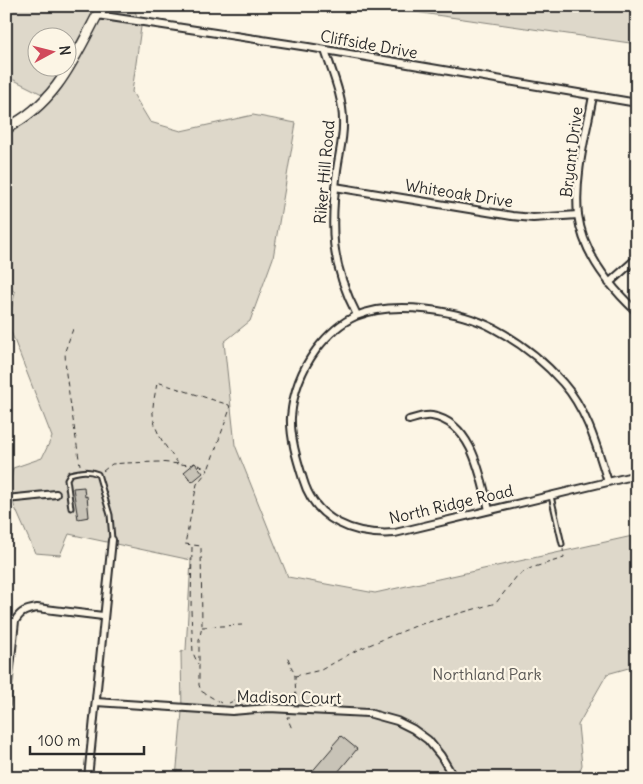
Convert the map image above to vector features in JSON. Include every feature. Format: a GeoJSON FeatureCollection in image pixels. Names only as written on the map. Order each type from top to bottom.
{"type":"FeatureCollection","features":[{"type":"Feature","properties":{"kind":"street"},"geometry":{"type":"LineString","coordinates":[[6,128],[30,114],[58,86],[102,6]]}},
{"type":"Feature","properties":{"kind":"street","name":"Cliffside Drive"},"geometry":{"type":"LineString","coordinates":[[97,15],[325,50],[637,104]]}},
{"type":"Feature","properties":{"kind":"street","name":"Riker Hill Road"},"geometry":{"type":"LineString","coordinates":[[325,50],[343,112],[333,204],[334,250],[338,272],[346,294],[357,315]]}},
{"type":"Feature","properties":{"kind":"street","name":"Bryant Drive"},"geometry":{"type":"LineString","coordinates":[[593,96],[580,168],[578,215],[591,253],[609,283],[637,312]]}},
{"type":"Feature","properties":{"kind":"street","name":"Whiteoak Drive"},"geometry":{"type":"LineString","coordinates":[[335,187],[512,216],[533,218],[578,215]]}},
{"type":"Feature","properties":{"kind":"street"},"geometry":{"type":"LineString","coordinates":[[609,283],[637,258]]}},
{"type":"Feature","properties":{"kind":"street"},"geometry":{"type":"LineString","coordinates":[[357,315],[396,309],[436,310],[475,320],[511,338],[538,358],[563,383],[575,399],[591,432],[608,482]]}},
{"type":"Feature","properties":{"kind":"street","name":"North Ridge Road"},"geometry":{"type":"LineString","coordinates":[[357,315],[340,326],[321,344],[306,366],[296,391],[291,418],[295,452],[305,487],[312,501],[330,519],[342,526],[362,532],[395,533],[637,475]]}},
{"type":"Feature","properties":{"kind":"street"},"geometry":{"type":"LineString","coordinates":[[409,420],[431,416],[448,422],[456,429],[472,452],[478,465],[489,510]]}},
{"type":"Feature","properties":{"kind":"street"},"geometry":{"type":"LineString","coordinates":[[6,499],[56,494]]}},
{"type":"Feature","properties":{"kind":"street"},"geometry":{"type":"LineString","coordinates":[[88,778],[112,540]]}},
{"type":"Feature","properties":{"kind":"street"},"geometry":{"type":"LineString","coordinates":[[6,706],[15,621],[20,613],[37,608],[103,616]]}},
{"type":"Feature","properties":{"kind":"street","name":"Madison Court"},"geometry":{"type":"LineString","coordinates":[[96,702],[232,711],[269,708],[368,713],[397,721],[413,729],[428,740],[441,756],[454,778]]}},
{"type":"Feature","properties":{"kind":"lane"},"geometry":{"type":"LineString","coordinates":[[71,508],[68,479],[70,474],[81,471],[91,471],[98,474],[110,515],[112,540]]}},
{"type":"Feature","properties":{"kind":"lane"},"geometry":{"type":"LineString","coordinates":[[551,495],[562,544]]}},
{"type":"Feature","properties":{"kind":"path"},"geometry":{"type":"LineString","coordinates":[[73,329],[65,351],[66,374],[81,471]]}},
{"type":"Feature","properties":{"kind":"path"},"geometry":{"type":"LineString","coordinates":[[179,464],[165,446],[158,432],[153,414],[157,382],[229,405],[230,409],[208,470],[197,484],[190,527],[185,540],[185,544],[201,546],[202,627],[198,640],[201,692],[224,705],[236,700],[262,701]]}},
{"type":"Feature","properties":{"kind":"path"},"geometry":{"type":"LineString","coordinates":[[98,474],[112,464],[146,462],[190,465],[195,463],[208,470]]}},
{"type":"Feature","properties":{"kind":"path"},"geometry":{"type":"LineString","coordinates":[[295,676],[321,670],[357,650],[418,625],[496,603],[517,576],[531,568],[564,558],[562,544]]}},
{"type":"Feature","properties":{"kind":"path"},"geometry":{"type":"LineString","coordinates":[[192,546],[191,610],[193,653],[199,665]]}},
{"type":"Feature","properties":{"kind":"path"},"geometry":{"type":"LineString","coordinates":[[202,627],[242,625]]}},
{"type":"Feature","properties":{"kind":"path"},"geometry":{"type":"LineString","coordinates":[[288,658],[295,676],[295,716],[287,717],[292,729]]}},
{"type":"Feature","properties":{"kind":"path"},"geometry":{"type":"LineString","coordinates":[[279,701],[296,701]]}},
{"type":"Feature","properties":{"kind":"green space","name":"Northland Park"},"geometry":{"type":"Polygon","coordinates":[[[6,6],[133,6],[141,27],[132,92],[150,122],[181,131],[253,115],[296,123],[273,258],[250,321],[224,342],[235,445],[288,577],[375,593],[637,535],[637,628],[632,667],[607,674],[578,725],[582,765],[577,778],[176,778],[182,712],[181,652],[186,650],[191,560],[69,534],[60,555],[35,553],[9,494],[13,468],[42,458],[52,437],[8,324],[15,292],[6,285],[7,137],[52,99],[6,76],[6,6]]]}},
{"type":"Feature","properties":{"kind":"green space"},"geometry":{"type":"Polygon","coordinates":[[[402,6],[637,6],[637,44],[401,10],[402,6]]]}},
{"type":"Feature","properties":{"kind":"building"},"geometry":{"type":"Polygon","coordinates":[[[195,463],[203,473],[192,482],[184,472],[195,463]]]}},
{"type":"Feature","properties":{"kind":"building"},"geometry":{"type":"Polygon","coordinates":[[[84,487],[89,517],[78,519],[73,488],[84,487]]]}},
{"type":"Feature","properties":{"kind":"building"},"geometry":{"type":"Polygon","coordinates":[[[341,736],[357,749],[333,778],[315,778],[310,774],[341,736]]]}}]}
